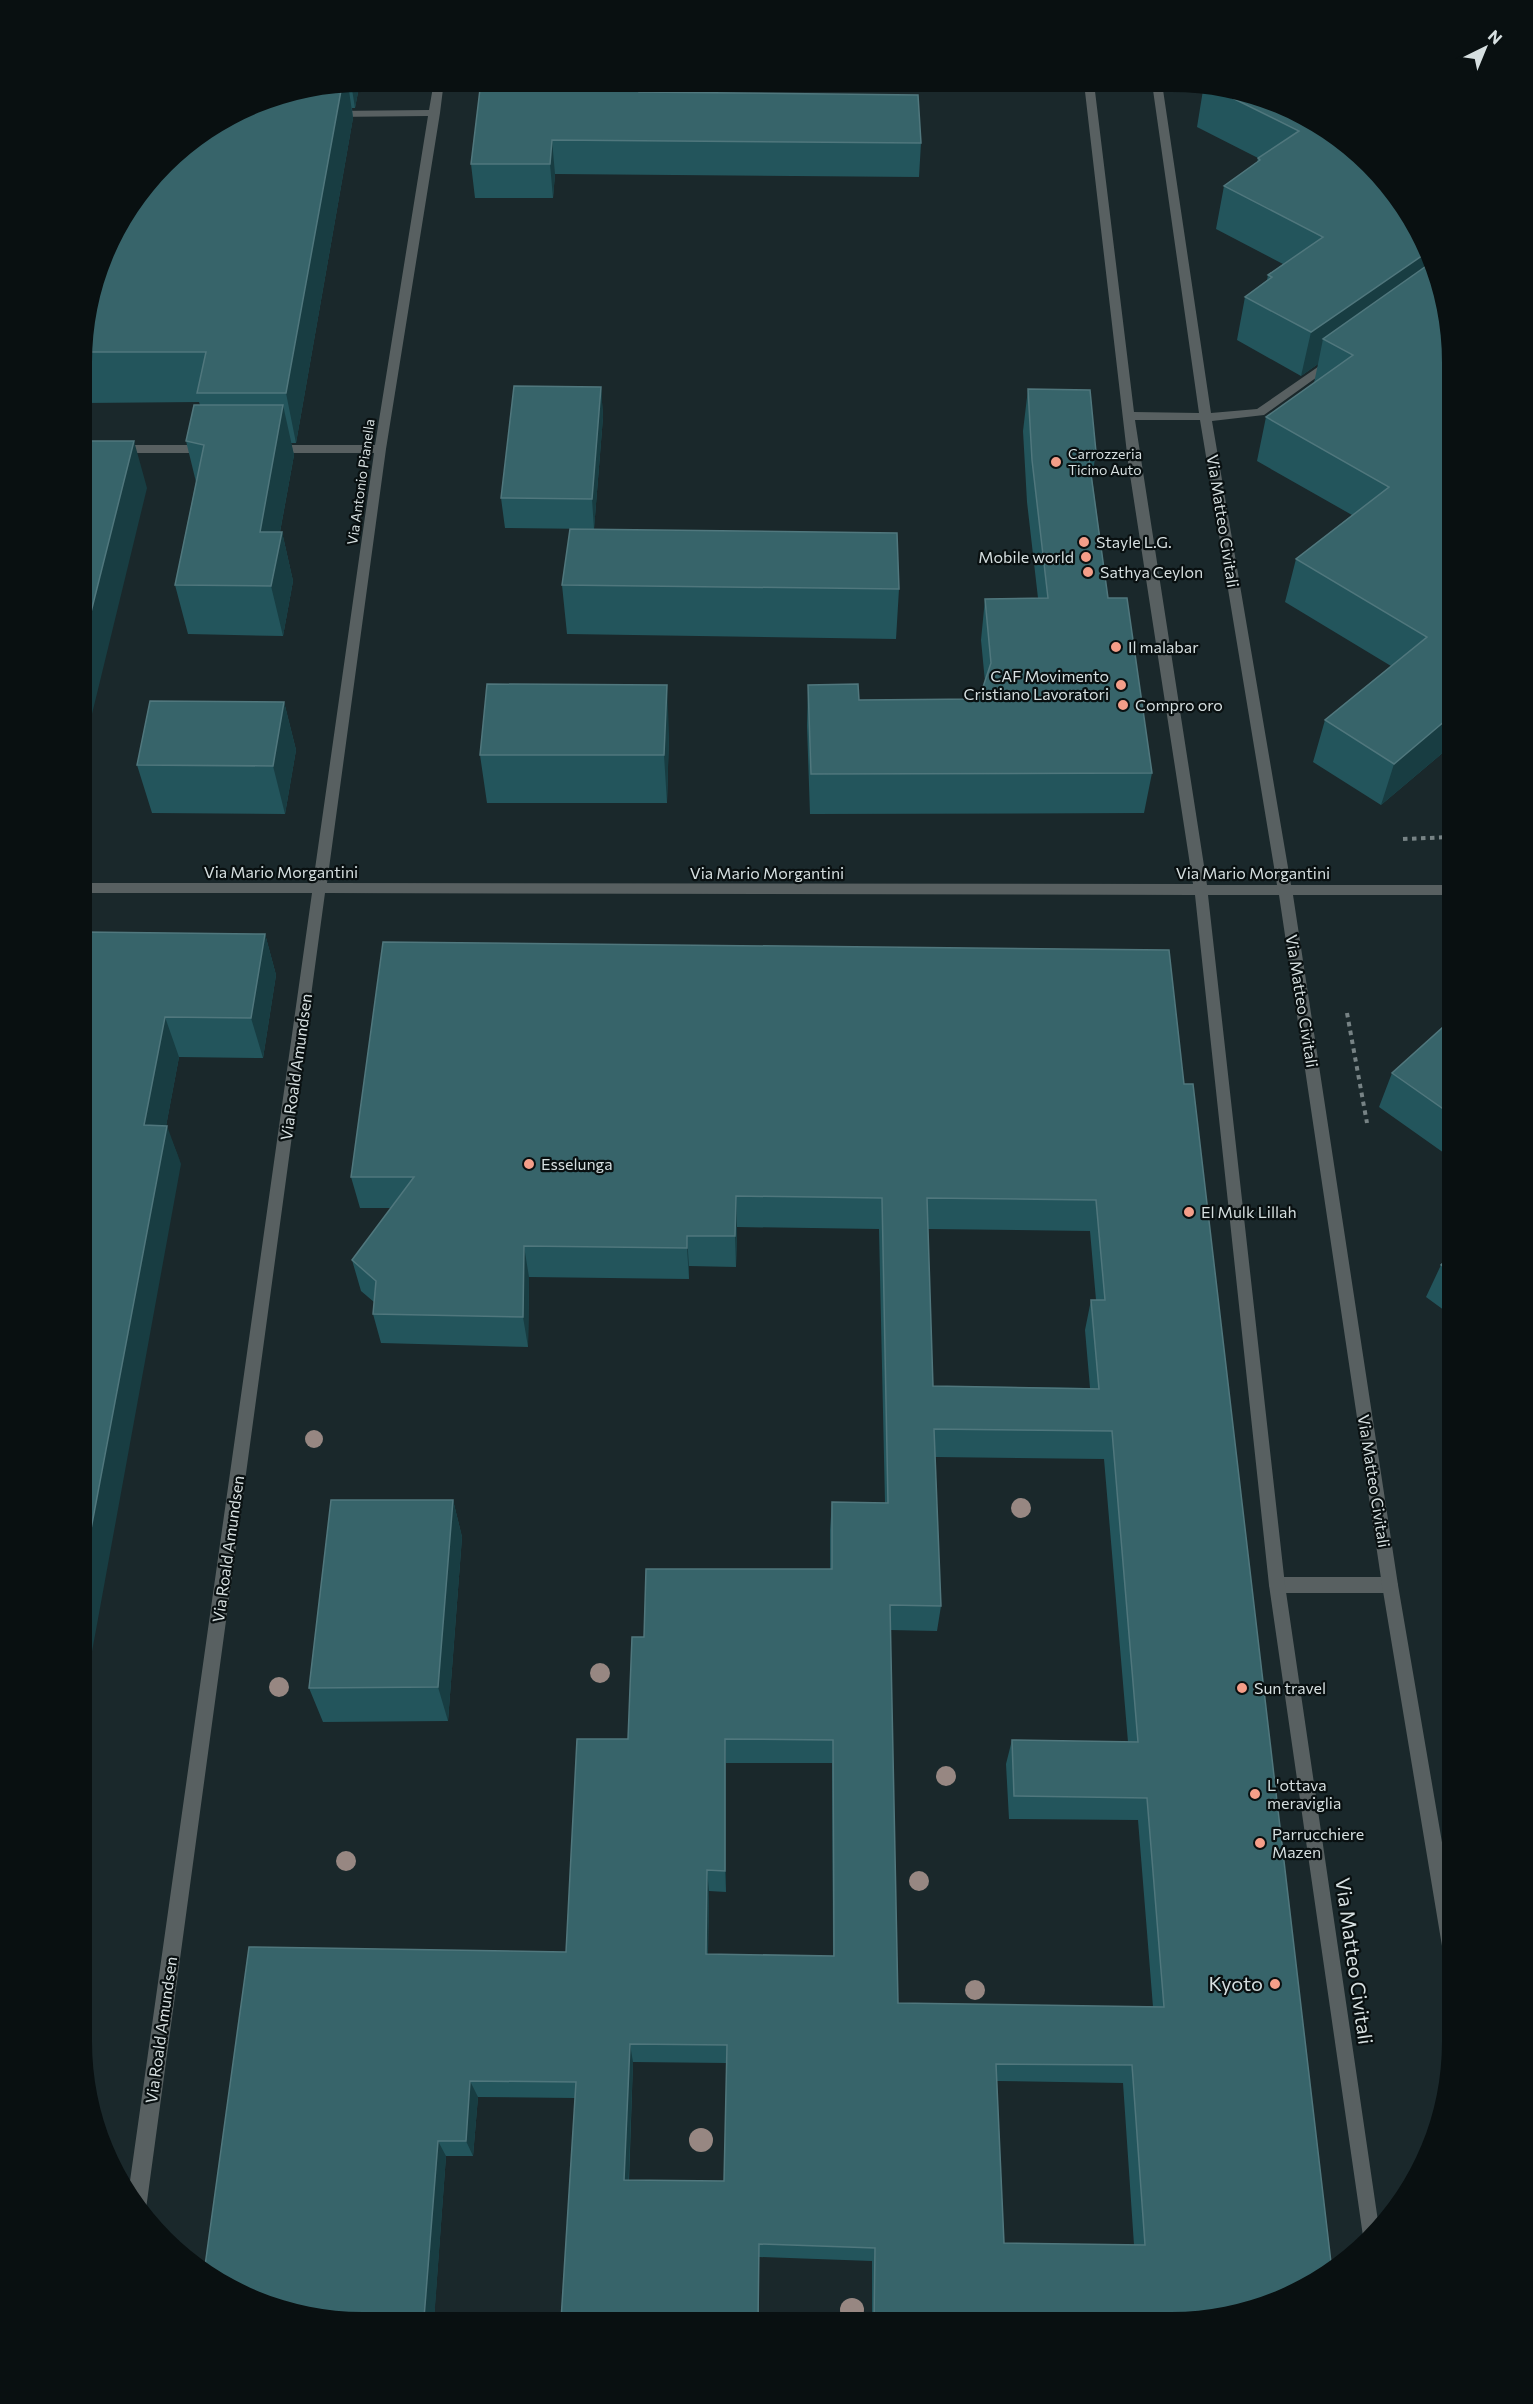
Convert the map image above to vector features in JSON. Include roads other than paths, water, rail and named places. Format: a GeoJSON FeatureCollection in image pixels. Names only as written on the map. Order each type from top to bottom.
{"type":"FeatureCollection","features":[{"type":"Feature","properties":{"kind":"street","name":"Via Antonio Pianella"},"geometry":{"type":"LineString","coordinates":[[321,888],[380,449],[438,92]]}},
{"type":"Feature","properties":{"kind":"street","name":"Via Matteo Civitali"},"geometry":{"type":"LineString","coordinates":[[1090,92],[1135,474],[1201,889],[1277,1585],[1369,2226]]}},
{"type":"Feature","properties":{"kind":"street","name":"Via Matteo Civitali"},"geometry":{"type":"LineString","coordinates":[[1158,92],[1212,462],[1285,890],[1390,1585],[1442,1893]]}},
{"type":"Feature","properties":{"kind":"street"},"geometry":{"type":"LineString","coordinates":[[318,114],[435,113]]}},
{"type":"Feature","properties":{"kind":"street"},"geometry":{"type":"LineString","coordinates":[[1129,416],[1207,417],[1260,412],[1341,355]]}},
{"type":"Feature","properties":{"kind":"street"},"geometry":{"type":"LineString","coordinates":[[92,449],[225,449]]}},
{"type":"Feature","properties":{"kind":"street"},"geometry":{"type":"LineString","coordinates":[[261,449],[380,449]]}},
{"type":"Feature","properties":{"kind":"street","name":"Via Mario Morgantini"},"geometry":{"type":"LineString","coordinates":[[92,888],[1442,890]]}},
{"type":"Feature","properties":{"kind":"street","name":"Via Roald Amundsen"},"geometry":{"type":"LineString","coordinates":[[138,2194],[321,888]]}},
{"type":"Feature","properties":{"kind":"street"},"geometry":{"type":"LineString","coordinates":[[1277,1585],[1390,1585]]}},
{"type":"Feature","properties":{"kind":"place","name":"Carrozzeria Ticino Auto"},"geometry":{"type":"Point","coordinates":[1056,462]}},
{"type":"Feature","properties":{"kind":"place","name":"Stayle L.G."},"geometry":{"type":"Point","coordinates":[1084,542]}},
{"type":"Feature","properties":{"kind":"place","name":"Mobile world"},"geometry":{"type":"Point","coordinates":[1086,557]}},
{"type":"Feature","properties":{"kind":"place","name":"Sathya Ceylon"},"geometry":{"type":"Point","coordinates":[1088,572]}},
{"type":"Feature","properties":{"kind":"place","name":"Il malabar"},"geometry":{"type":"Point","coordinates":[1116,647]}},
{"type":"Feature","properties":{"kind":"place","name":"CAF Movimento Cristiano Lavoratori"},"geometry":{"type":"Point","coordinates":[1121,685]}},
{"type":"Feature","properties":{"kind":"place","name":"Compro oro"},"geometry":{"type":"Point","coordinates":[1123,705]}},
{"type":"Feature","properties":{"kind":"place","name":"Esselunga"},"geometry":{"type":"Point","coordinates":[529,1164]}},
{"type":"Feature","properties":{"kind":"place","name":"El Mulk Lillah"},"geometry":{"type":"Point","coordinates":[1189,1212]}},
{"type":"Feature","properties":{"kind":"place","name":"Sun travel"},"geometry":{"type":"Point","coordinates":[1242,1688]}},
{"type":"Feature","properties":{"kind":"place","name":"L'ottava meraviglia"},"geometry":{"type":"Point","coordinates":[1255,1794]}},
{"type":"Feature","properties":{"kind":"place","name":"Parrucchiere Mazen"},"geometry":{"type":"Point","coordinates":[1260,1843]}},
{"type":"Feature","properties":{"kind":"place","name":"Kyoto"},"geometry":{"type":"Point","coordinates":[1275,1984]}}]}
